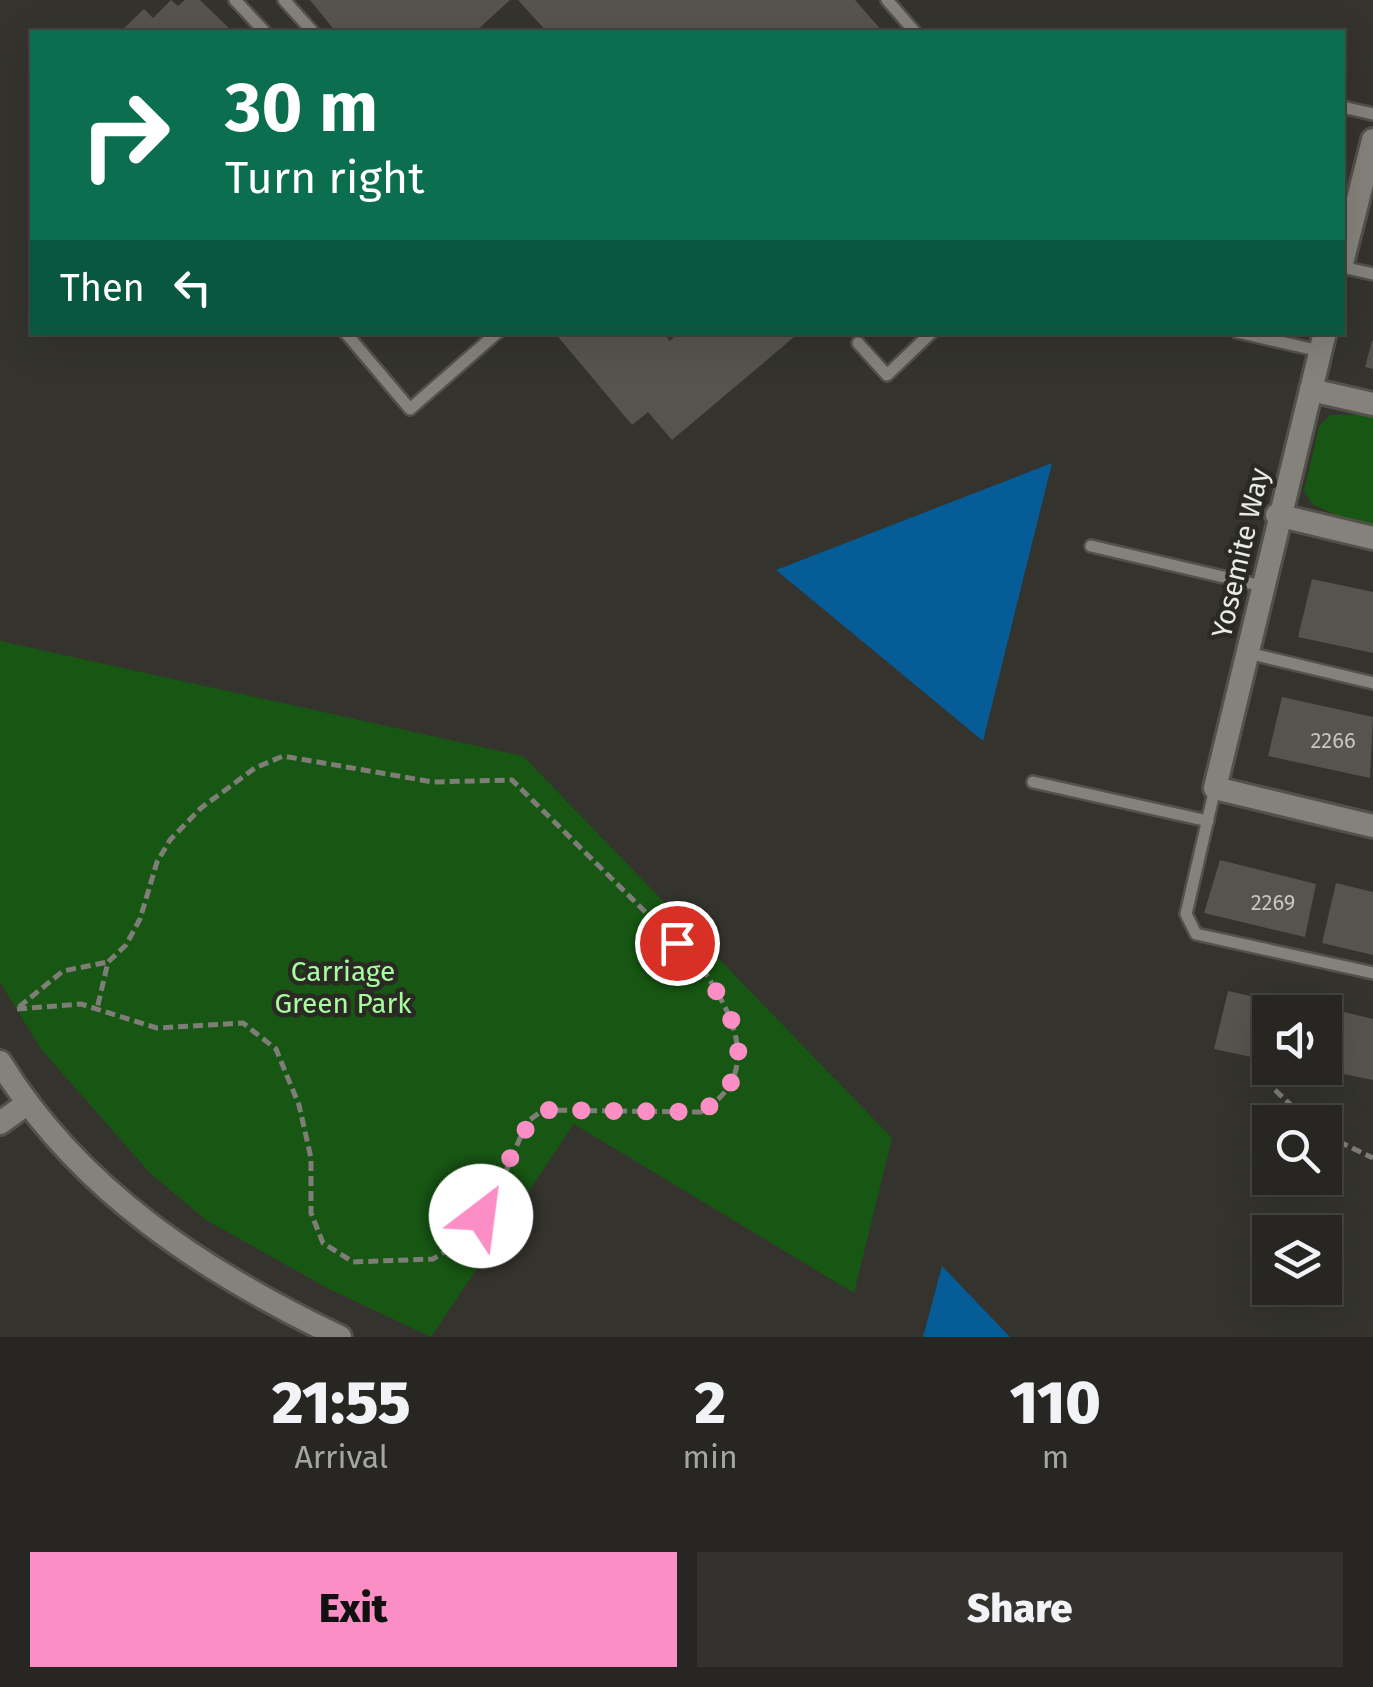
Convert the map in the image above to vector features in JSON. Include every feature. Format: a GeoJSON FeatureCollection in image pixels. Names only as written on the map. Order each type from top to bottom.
{"type":"FeatureCollection","features":[{"type":"Feature","properties":{"kind":"street"},"geometry":{"type":"LineString","coordinates":[[1345,253],[1373,140]]}},
{"type":"Feature","properties":{"kind":"street","name":"Yosemite Way"},"geometry":{"type":"LineString","coordinates":[[1215,788],[1323,342]]}},
{"type":"Feature","properties":{"kind":"street"},"geometry":{"type":"LineString","coordinates":[[1311,390],[1373,404]]}},
{"type":"Feature","properties":{"kind":"street"},"geometry":{"type":"LineString","coordinates":[[1278,516],[1373,538]]}},
{"type":"Feature","properties":{"kind":"street"},"geometry":{"type":"LineString","coordinates":[[1215,788],[1373,826]]}},
{"type":"Feature","properties":{"kind":"street"},"geometry":{"type":"LineString","coordinates":[[0,1062],[74,1157],[150,1226],[228,1280],[340,1337]]}},
{"type":"Feature","properties":{"kind":"street"},"geometry":{"type":"LineString","coordinates":[[0,1123],[28,1102]]}},
{"type":"Feature","properties":{"kind":"lane"},"geometry":{"type":"LineString","coordinates":[[235,0],[262,30]]}},
{"type":"Feature","properties":{"kind":"lane"},"geometry":{"type":"LineString","coordinates":[[284,0],[310,30]]}},
{"type":"Feature","properties":{"kind":"lane"},"geometry":{"type":"LineString","coordinates":[[888,0],[913,30]]}},
{"type":"Feature","properties":{"kind":"lane"},"geometry":{"type":"LineString","coordinates":[[1345,108],[1373,114]]}},
{"type":"Feature","properties":{"kind":"lane"},"geometry":{"type":"LineString","coordinates":[[1345,266],[1373,274]]}},
{"type":"Feature","properties":{"kind":"lane"},"geometry":{"type":"LineString","coordinates":[[347,335],[410,409],[495,335]]}},
{"type":"Feature","properties":{"kind":"lane"},"geometry":{"type":"LineString","coordinates":[[858,343],[887,374],[929,335]]}},
{"type":"Feature","properties":{"kind":"lane"},"geometry":{"type":"LineString","coordinates":[[1263,335],[1323,342]]}},
{"type":"Feature","properties":{"kind":"lane"},"geometry":{"type":"LineString","coordinates":[[1091,546],[1262,586]]}},
{"type":"Feature","properties":{"kind":"lane"},"geometry":{"type":"LineString","coordinates":[[1248,654],[1373,683]]}},
{"type":"Feature","properties":{"kind":"lane"},"geometry":{"type":"LineString","coordinates":[[1033,782],[1208,821]]}},
{"type":"Feature","properties":{"kind":"lane"},"geometry":{"type":"LineString","coordinates":[[1215,788],[1186,914],[1196,934],[1373,973]]}},
{"type":"Feature","properties":{"kind":"path"},"geometry":{"type":"LineString","coordinates":[[283,756],[432,782],[512,780],[701,967],[722,998],[736,1038],[738,1074],[722,1098],[701,1112],[543,1110],[527,1122],[496,1194],[466,1239],[433,1259],[353,1262],[323,1243],[311,1213],[312,1158],[300,1105],[276,1049],[244,1022],[157,1028],[81,1004],[16,1009],[63,971],[108,962],[126,946],[140,919],[156,862],[170,840],[201,808],[255,768],[283,756]]}},
{"type":"Feature","properties":{"kind":"path"},"geometry":{"type":"LineString","coordinates":[[97,1009],[108,962]]}},
{"type":"Feature","properties":{"kind":"path"},"geometry":{"type":"LineString","coordinates":[[1276,1090],[1291,1105]]}},
{"type":"Feature","properties":{"kind":"path"},"geometry":{"type":"LineString","coordinates":[[1342,1144],[1373,1158]]}},
{"type":"Feature","properties":{"kind":"green space"},"geometry":{"type":"Polygon","coordinates":[[[1373,414],[1373,532],[1312,504],[1304,491],[1319,427],[1330,415],[1373,414]]]}},
{"type":"Feature","properties":{"kind":"green space","name":"Carriage Green Park"},"geometry":{"type":"Polygon","coordinates":[[[0,641],[523,756],[892,1138],[854,1293],[574,1124],[431,1337],[329,1289],[206,1220],[150,1173],[41,1049],[0,982],[0,641]]]}},
{"type":"Feature","properties":{"kind":"water"},"geometry":{"type":"Polygon","coordinates":[[[1052,463],[983,741],[776,570],[1052,463]]]}},
{"type":"Feature","properties":{"kind":"water"},"geometry":{"type":"Polygon","coordinates":[[[942,1266],[1010,1337],[923,1337],[942,1266]]]}},
{"type":"Feature","properties":{"kind":"building"},"geometry":{"type":"Polygon","coordinates":[[[171,0],[178,6],[185,0],[200,0],[231,30],[122,30],[144,9],[153,18],[171,0]]]}},
{"type":"Feature","properties":{"kind":"building"},"geometry":{"type":"Polygon","coordinates":[[[310,0],[510,0],[477,30],[334,30],[310,0]]]}},
{"type":"Feature","properties":{"kind":"building"},"geometry":{"type":"Polygon","coordinates":[[[518,0],[855,0],[881,30],[545,30],[518,0]]]}},
{"type":"Feature","properties":{"kind":"building"},"geometry":{"type":"Polygon","coordinates":[[[557,335],[665,335],[670,341],[676,335],[796,335],[672,440],[648,412],[632,425],[557,335]]]}},
{"type":"Feature","properties":{"kind":"building"},"geometry":{"type":"Polygon","coordinates":[[[1373,341],[1373,369],[1365,367],[1373,341]]]}},
{"type":"Feature","properties":{"kind":"building"},"geometry":{"type":"Polygon","coordinates":[[[1312,579],[1373,592],[1373,653],[1298,637],[1312,579]]]}},
{"type":"Feature","properties":{"kind":"building"},"geometry":{"type":"Polygon","coordinates":[[[1282,697],[1373,717],[1370,778],[1268,756],[1282,697]]]}},
{"type":"Feature","properties":{"kind":"building"},"geometry":{"type":"Polygon","coordinates":[[[1220,860],[1316,884],[1305,937],[1204,913],[1220,860]]]}},
{"type":"Feature","properties":{"kind":"building"},"geometry":{"type":"Polygon","coordinates":[[[1336,883],[1373,892],[1373,955],[1322,943],[1336,883]]]}},
{"type":"Feature","properties":{"kind":"building"},"geometry":{"type":"Polygon","coordinates":[[[1228,991],[1252,996],[1252,1057],[1214,1049],[1228,991]]]}},
{"type":"Feature","properties":{"kind":"building"},"geometry":{"type":"Polygon","coordinates":[[[1344,1012],[1373,1019],[1373,1080],[1342,1074],[1344,1012]]]}},
{"type":"Feature","properties":{"kind":"route"},"geometry":{"type":"LineString","coordinates":[[481,1216],[516,1155],[527,1122],[543,1110],[701,1112],[722,1098],[738,1074],[736,1038],[722,998],[701,967],[677,943]]}}]}
